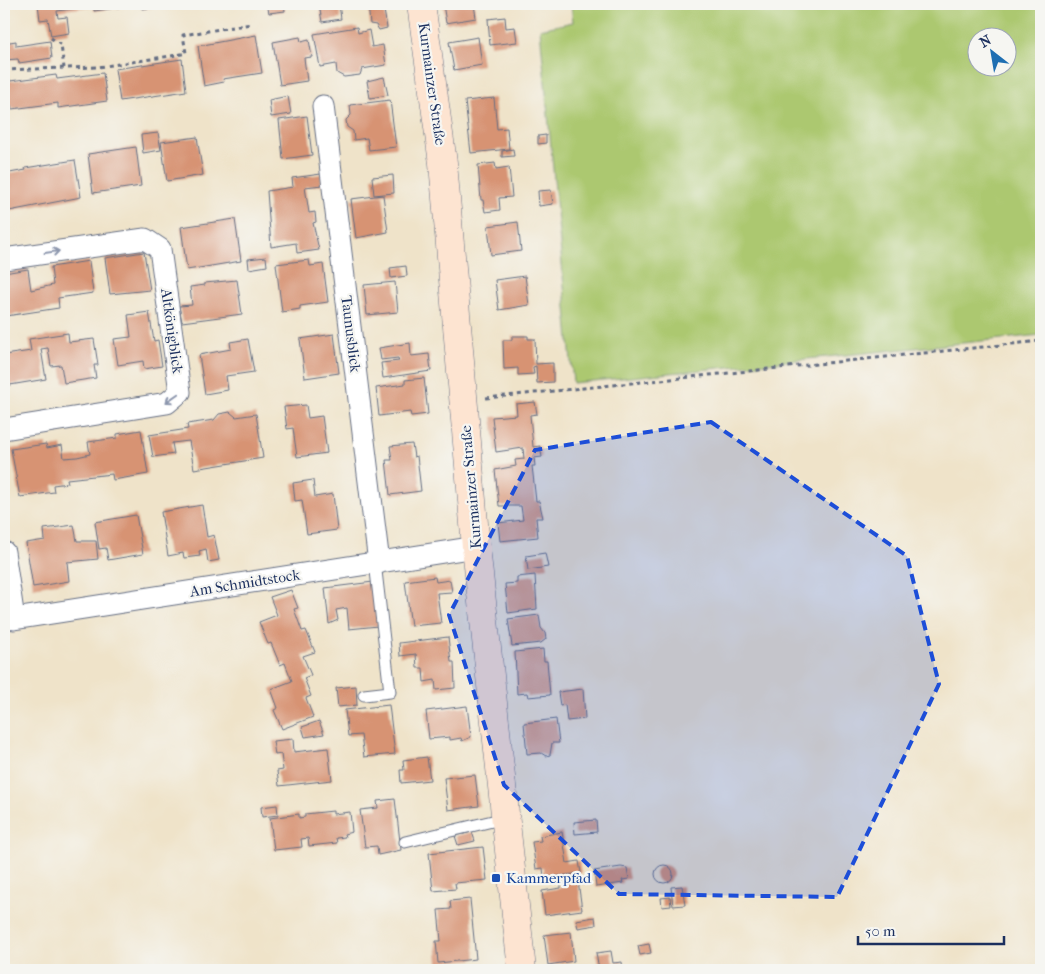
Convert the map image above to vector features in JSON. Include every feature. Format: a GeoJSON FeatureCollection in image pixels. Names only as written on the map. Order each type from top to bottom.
{"type":"FeatureCollection","features":[{"type":"Feature","properties":{"kind":"main road","name":"Kurmainzer Straße"},"geometry":{"type":"LineString","coordinates":[[421,4],[443,163],[476,547],[522,970]]}},
{"type":"Feature","properties":{"kind":"street","name":"Taunusblick"},"geometry":{"type":"LineString","coordinates":[[323,106],[379,563]]}},
{"type":"Feature","properties":{"kind":"street","name":"Altkönigblick"},"geometry":{"type":"LineString","coordinates":[[4,259],[145,239],[160,249],[180,392],[167,403],[4,429]]}},
{"type":"Feature","properties":{"kind":"street","name":"Am Schmidtstock"},"geometry":{"type":"LineString","coordinates":[[9,621],[476,547]]}},
{"type":"Feature","properties":{"kind":"street"},"geometry":{"type":"LineString","coordinates":[[4,552],[9,621]]}},
{"type":"Feature","properties":{"kind":"lane"},"geometry":{"type":"LineString","coordinates":[[364,694],[390,692],[376,571],[379,563]]}},
{"type":"Feature","properties":{"kind":"lane"},"geometry":{"type":"LineString","coordinates":[[405,842],[506,818]]}},
{"type":"Feature","properties":{"kind":"path"},"geometry":{"type":"LineString","coordinates":[[4,70],[99,67],[186,53],[183,35],[251,24]]}},
{"type":"Feature","properties":{"kind":"path"},"geometry":{"type":"LineString","coordinates":[[50,38],[61,44],[64,68]]}},
{"type":"Feature","properties":{"kind":"path"},"geometry":{"type":"LineString","coordinates":[[464,400],[1041,341]]}},
{"type":"Feature","properties":{"kind":"highlighted area"},"geometry":{"type":"Polygon","coordinates":[[[711,422],[907,556],[939,684],[837,897],[619,894],[504,785],[449,615],[535,450],[711,422]]]}},
{"type":"Feature","properties":{"kind":"green space"},"geometry":{"type":"Polygon","coordinates":[[[571,4],[1041,4],[1041,335],[573,383],[540,29],[573,22],[571,4]]]}},
{"type":"Feature","properties":{"kind":"building"},"geometry":{"type":"Polygon","coordinates":[[[38,4],[138,5],[94,11],[94,6],[57,11],[58,18],[67,17],[69,33],[51,36],[48,19],[40,20],[38,4]]]}},
{"type":"Feature","properties":{"kind":"building"},"geometry":{"type":"Polygon","coordinates":[[[141,4],[167,4],[167,9],[164,9],[163,6],[142,9],[141,4]]]}},
{"type":"Feature","properties":{"kind":"building"},"geometry":{"type":"Polygon","coordinates":[[[267,4],[284,4],[285,11],[269,13],[267,4]]]}},
{"type":"Feature","properties":{"kind":"building"},"geometry":{"type":"Polygon","coordinates":[[[319,4],[339,4],[341,19],[322,22],[319,4]]]}},
{"type":"Feature","properties":{"kind":"building"},"geometry":{"type":"Polygon","coordinates":[[[351,4],[366,4],[366,5],[351,7],[351,4]]]}},
{"type":"Feature","properties":{"kind":"building"},"geometry":{"type":"Polygon","coordinates":[[[368,4],[383,4],[387,28],[379,30],[376,25],[370,24],[368,4]]]}},
{"type":"Feature","properties":{"kind":"building"},"geometry":{"type":"Polygon","coordinates":[[[443,4],[474,4],[476,18],[446,23],[443,4]]]}},
{"type":"Feature","properties":{"kind":"building"},"geometry":{"type":"Polygon","coordinates":[[[505,17],[506,28],[515,27],[517,42],[490,45],[488,19],[505,17]]]}},
{"type":"Feature","properties":{"kind":"building"},"geometry":{"type":"Polygon","coordinates":[[[357,27],[358,33],[369,30],[372,47],[383,45],[386,65],[362,69],[360,75],[344,77],[337,73],[336,64],[320,67],[314,34],[357,27]]]}},
{"type":"Feature","properties":{"kind":"building"},"geometry":{"type":"Polygon","coordinates":[[[256,35],[262,73],[223,79],[224,82],[204,86],[198,46],[256,35]]]}},
{"type":"Feature","properties":{"kind":"building"},"geometry":{"type":"Polygon","coordinates":[[[300,37],[301,42],[309,40],[312,57],[304,58],[307,81],[280,85],[273,42],[300,37]]]}},
{"type":"Feature","properties":{"kind":"building"},"geometry":{"type":"Polygon","coordinates":[[[478,37],[482,65],[454,70],[449,42],[478,37]]]}},
{"type":"Feature","properties":{"kind":"building"},"geometry":{"type":"Polygon","coordinates":[[[16,41],[16,46],[50,41],[52,58],[19,63],[18,59],[4,60],[4,43],[16,41]]]}},
{"type":"Feature","properties":{"kind":"building"},"geometry":{"type":"Polygon","coordinates":[[[182,59],[186,91],[120,101],[115,69],[182,59]]]}},
{"type":"Feature","properties":{"kind":"building"},"geometry":{"type":"Polygon","coordinates":[[[103,73],[107,101],[58,108],[58,103],[12,109],[11,105],[4,106],[4,77],[9,77],[10,81],[56,75],[57,79],[103,73]]]}},
{"type":"Feature","properties":{"kind":"building"},"geometry":{"type":"Polygon","coordinates":[[[384,77],[388,95],[370,98],[367,81],[384,77]]]}},
{"type":"Feature","properties":{"kind":"building"},"geometry":{"type":"Polygon","coordinates":[[[288,96],[291,114],[271,117],[269,100],[288,96]]]}},
{"type":"Feature","properties":{"kind":"building"},"geometry":{"type":"Polygon","coordinates":[[[494,98],[497,129],[507,128],[509,149],[471,153],[465,101],[494,98]]]}},
{"type":"Feature","properties":{"kind":"building"},"geometry":{"type":"Polygon","coordinates":[[[390,100],[396,147],[369,150],[367,138],[354,140],[353,131],[347,127],[346,120],[351,115],[350,105],[390,100]]]}},
{"type":"Feature","properties":{"kind":"building"},"geometry":{"type":"Polygon","coordinates":[[[307,116],[312,155],[283,159],[279,120],[307,116]]]}},
{"type":"Feature","properties":{"kind":"building"},"geometry":{"type":"Polygon","coordinates":[[[158,133],[161,150],[143,153],[141,135],[158,133]]]}},
{"type":"Feature","properties":{"kind":"building"},"geometry":{"type":"Polygon","coordinates":[[[546,135],[546,143],[538,144],[538,136],[546,135]]]}},
{"type":"Feature","properties":{"kind":"building"},"geometry":{"type":"Polygon","coordinates":[[[197,137],[203,175],[167,181],[161,142],[197,137]]]}},
{"type":"Feature","properties":{"kind":"building"},"geometry":{"type":"Polygon","coordinates":[[[136,147],[141,186],[93,193],[88,154],[136,147]]]}},
{"type":"Feature","properties":{"kind":"building"},"geometry":{"type":"Polygon","coordinates":[[[513,149],[514,156],[502,157],[502,151],[513,149]]]}},
{"type":"Feature","properties":{"kind":"building"},"geometry":{"type":"Polygon","coordinates":[[[75,160],[81,197],[4,212],[4,174],[26,170],[25,168],[75,160]]]}},
{"type":"Feature","properties":{"kind":"building"},"geometry":{"type":"Polygon","coordinates":[[[495,163],[496,169],[509,167],[512,197],[499,198],[500,210],[485,212],[483,200],[481,200],[478,165],[495,163]]]}},
{"type":"Feature","properties":{"kind":"building"},"geometry":{"type":"Polygon","coordinates":[[[321,174],[322,185],[305,187],[309,213],[315,212],[316,222],[313,223],[319,250],[297,253],[296,243],[271,247],[267,191],[293,187],[292,178],[321,174]]]}},
{"type":"Feature","properties":{"kind":"building"},"geometry":{"type":"Polygon","coordinates":[[[393,175],[394,193],[374,195],[372,177],[393,175]]]}},
{"type":"Feature","properties":{"kind":"building"},"geometry":{"type":"Polygon","coordinates":[[[551,190],[553,204],[539,206],[538,191],[551,190]]]}},
{"type":"Feature","properties":{"kind":"building"},"geometry":{"type":"Polygon","coordinates":[[[383,195],[388,232],[356,238],[351,199],[383,195]]]}},
{"type":"Feature","properties":{"kind":"building"},"geometry":{"type":"Polygon","coordinates":[[[235,219],[241,261],[187,270],[181,227],[235,219]]]}},
{"type":"Feature","properties":{"kind":"building"},"geometry":{"type":"Polygon","coordinates":[[[518,222],[521,251],[491,255],[488,226],[518,222]]]}},
{"type":"Feature","properties":{"kind":"building"},"geometry":{"type":"Polygon","coordinates":[[[144,252],[150,290],[110,294],[105,258],[144,252]]]}},
{"type":"Feature","properties":{"kind":"building"},"geometry":{"type":"Polygon","coordinates":[[[266,257],[267,266],[249,269],[248,259],[266,257]]]}},
{"type":"Feature","properties":{"kind":"building"},"geometry":{"type":"Polygon","coordinates":[[[309,260],[310,266],[323,264],[328,302],[300,306],[300,309],[282,312],[276,264],[309,260]]]}},
{"type":"Feature","properties":{"kind":"building"},"geometry":{"type":"Polygon","coordinates":[[[89,261],[93,293],[58,298],[59,308],[6,316],[4,309],[4,273],[28,269],[31,290],[53,285],[51,267],[89,261]]]}},
{"type":"Feature","properties":{"kind":"building"},"geometry":{"type":"Polygon","coordinates":[[[406,266],[407,276],[391,278],[390,268],[406,266]]]}},
{"type":"Feature","properties":{"kind":"building"},"geometry":{"type":"Polygon","coordinates":[[[525,276],[529,305],[499,310],[495,280],[525,276]]]}},
{"type":"Feature","properties":{"kind":"building"},"geometry":{"type":"Polygon","coordinates":[[[237,280],[242,314],[182,322],[179,306],[192,305],[190,287],[205,285],[205,283],[237,280]]]}},
{"type":"Feature","properties":{"kind":"building"},"geometry":{"type":"Polygon","coordinates":[[[395,282],[398,312],[367,315],[364,285],[395,282]]]}},
{"type":"Feature","properties":{"kind":"building"},"geometry":{"type":"Polygon","coordinates":[[[149,312],[154,341],[158,340],[162,366],[144,369],[143,361],[118,365],[114,339],[131,337],[128,315],[149,312]]]}},
{"type":"Feature","properties":{"kind":"building"},"geometry":{"type":"Polygon","coordinates":[[[68,333],[69,342],[94,339],[98,365],[94,365],[96,378],[64,383],[61,365],[51,366],[48,348],[41,349],[46,379],[4,386],[4,355],[31,351],[29,339],[68,333]]]}},
{"type":"Feature","properties":{"kind":"building"},"geometry":{"type":"Polygon","coordinates":[[[334,334],[339,373],[305,378],[300,339],[334,334]]]}},
{"type":"Feature","properties":{"kind":"building"},"geometry":{"type":"Polygon","coordinates":[[[512,336],[528,336],[528,339],[535,339],[536,364],[553,363],[553,382],[537,383],[536,366],[533,367],[534,374],[518,375],[518,368],[504,369],[503,340],[512,340],[512,336]]]}},
{"type":"Feature","properties":{"kind":"building"},"geometry":{"type":"Polygon","coordinates":[[[248,339],[254,372],[226,376],[228,390],[205,394],[199,355],[231,349],[230,342],[248,339]]]}},
{"type":"Feature","properties":{"kind":"building"},"geometry":{"type":"Polygon","coordinates":[[[410,343],[411,356],[429,354],[431,371],[383,378],[381,363],[399,361],[398,358],[381,360],[379,348],[410,343]]]}},
{"type":"Feature","properties":{"kind":"building"},"geometry":{"type":"Polygon","coordinates":[[[424,378],[428,414],[411,416],[410,412],[379,416],[376,388],[405,384],[405,380],[424,378]]]}},
{"type":"Feature","properties":{"kind":"building"},"geometry":{"type":"Polygon","coordinates":[[[535,402],[537,414],[530,415],[533,447],[540,446],[542,457],[534,458],[535,466],[532,466],[536,501],[539,501],[543,518],[536,518],[538,537],[500,541],[498,523],[523,520],[521,506],[499,506],[495,470],[516,466],[515,460],[524,459],[523,448],[496,452],[492,417],[517,415],[516,404],[535,402]]]}},
{"type":"Feature","properties":{"kind":"building"},"geometry":{"type":"Polygon","coordinates":[[[306,405],[308,418],[322,416],[327,453],[297,457],[293,428],[287,429],[284,407],[306,405]]]}},
{"type":"Feature","properties":{"kind":"building"},"geometry":{"type":"Polygon","coordinates":[[[230,412],[236,417],[256,414],[263,458],[194,469],[189,441],[172,443],[174,454],[153,457],[149,435],[188,429],[187,424],[214,420],[219,414],[230,412]]]}},
{"type":"Feature","properties":{"kind":"building"},"geometry":{"type":"Polygon","coordinates":[[[141,430],[148,474],[113,480],[112,474],[67,479],[68,483],[53,485],[54,492],[20,497],[11,449],[46,444],[47,448],[62,445],[64,458],[77,457],[90,454],[88,442],[117,438],[117,434],[141,430]]]}},
{"type":"Feature","properties":{"kind":"building"},"geometry":{"type":"Polygon","coordinates":[[[412,444],[414,457],[417,456],[421,491],[390,495],[386,460],[392,460],[390,446],[412,444]]]}},
{"type":"Feature","properties":{"kind":"building"},"geometry":{"type":"Polygon","coordinates":[[[313,480],[315,497],[333,494],[337,530],[307,534],[302,500],[295,501],[293,483],[313,480]]]}},
{"type":"Feature","properties":{"kind":"building"},"geometry":{"type":"Polygon","coordinates":[[[202,505],[207,537],[214,535],[219,560],[208,562],[206,549],[199,551],[200,556],[184,558],[183,553],[168,556],[161,512],[202,505]]]}},
{"type":"Feature","properties":{"kind":"building"},"geometry":{"type":"Polygon","coordinates":[[[136,515],[143,554],[108,560],[106,548],[99,549],[95,522],[136,515]]]}},
{"type":"Feature","properties":{"kind":"building"},"geometry":{"type":"Polygon","coordinates":[[[74,525],[77,541],[96,541],[98,559],[67,562],[69,581],[33,587],[26,543],[45,540],[44,529],[74,525]]]}},
{"type":"Feature","properties":{"kind":"building"},"geometry":{"type":"Polygon","coordinates":[[[545,553],[548,567],[528,570],[526,556],[545,553]]]}},
{"type":"Feature","properties":{"kind":"building"},"geometry":{"type":"Polygon","coordinates":[[[535,575],[537,609],[508,613],[505,584],[517,583],[517,577],[535,575]]]}},
{"type":"Feature","properties":{"kind":"building"},"geometry":{"type":"Polygon","coordinates":[[[435,577],[436,582],[450,580],[452,592],[437,593],[441,623],[411,626],[405,581],[435,577]]]}},
{"type":"Feature","properties":{"kind":"building"},"geometry":{"type":"Polygon","coordinates":[[[373,582],[378,626],[349,629],[347,608],[336,610],[338,620],[329,624],[325,588],[373,582]]]}},
{"type":"Feature","properties":{"kind":"building"},"geometry":{"type":"Polygon","coordinates":[[[291,590],[298,608],[294,609],[302,631],[306,630],[315,652],[303,656],[311,675],[304,678],[311,696],[306,698],[313,717],[282,729],[274,710],[278,708],[271,689],[292,681],[285,663],[280,665],[271,643],[268,644],[259,622],[277,615],[270,597],[291,590]]]}},
{"type":"Feature","properties":{"kind":"building"},"geometry":{"type":"Polygon","coordinates":[[[539,615],[541,628],[545,633],[546,639],[541,643],[512,646],[508,619],[539,615]]]}},
{"type":"Feature","properties":{"kind":"building"},"geometry":{"type":"Polygon","coordinates":[[[448,637],[451,662],[454,662],[455,688],[436,690],[435,680],[424,682],[423,668],[417,668],[416,654],[400,656],[399,643],[448,637]]]}},
{"type":"Feature","properties":{"kind":"building"},"geometry":{"type":"Polygon","coordinates":[[[543,649],[544,661],[547,661],[550,695],[528,697],[527,693],[517,694],[515,652],[543,649]]]}},
{"type":"Feature","properties":{"kind":"building"},"geometry":{"type":"Polygon","coordinates":[[[356,686],[357,705],[338,707],[336,688],[356,686]]]}},
{"type":"Feature","properties":{"kind":"building"},"geometry":{"type":"Polygon","coordinates":[[[583,689],[585,719],[567,721],[565,705],[560,706],[558,692],[583,689]]]}},
{"type":"Feature","properties":{"kind":"building"},"geometry":{"type":"Polygon","coordinates":[[[389,705],[395,754],[364,757],[361,735],[348,736],[345,710],[389,705]]]}},
{"type":"Feature","properties":{"kind":"building"},"geometry":{"type":"Polygon","coordinates":[[[467,706],[471,737],[462,741],[461,738],[450,740],[450,737],[429,739],[426,711],[467,706]]]}},
{"type":"Feature","properties":{"kind":"building"},"geometry":{"type":"Polygon","coordinates":[[[556,719],[559,743],[552,743],[550,755],[546,756],[541,753],[527,754],[524,723],[556,719]]]}},
{"type":"Feature","properties":{"kind":"building"},"geometry":{"type":"Polygon","coordinates":[[[319,721],[324,734],[305,737],[302,727],[319,721]]]}},
{"type":"Feature","properties":{"kind":"building"},"geometry":{"type":"Polygon","coordinates":[[[293,739],[294,752],[328,748],[332,780],[279,786],[277,771],[283,770],[281,754],[275,755],[273,741],[293,739]]]}},
{"type":"Feature","properties":{"kind":"building"},"geometry":{"type":"Polygon","coordinates":[[[427,757],[430,780],[401,783],[400,770],[404,770],[403,760],[427,757]]]}},
{"type":"Feature","properties":{"kind":"building"},"geometry":{"type":"Polygon","coordinates":[[[475,775],[479,806],[448,810],[444,778],[475,775]]]}},
{"type":"Feature","properties":{"kind":"building"},"geometry":{"type":"Polygon","coordinates":[[[395,799],[401,850],[378,855],[377,846],[365,847],[360,810],[378,808],[377,801],[395,799]]]}},
{"type":"Feature","properties":{"kind":"building"},"geometry":{"type":"Polygon","coordinates":[[[277,805],[278,815],[262,817],[261,807],[277,805]]]}},
{"type":"Feature","properties":{"kind":"building"},"geometry":{"type":"Polygon","coordinates":[[[333,811],[333,814],[350,812],[352,832],[344,834],[345,837],[336,838],[337,843],[309,846],[308,838],[301,839],[302,847],[274,850],[270,818],[299,814],[299,818],[305,817],[305,814],[333,811]]]}},
{"type":"Feature","properties":{"kind":"building"},"geometry":{"type":"Polygon","coordinates":[[[596,820],[597,832],[575,834],[574,822],[596,820]]]}},
{"type":"Feature","properties":{"kind":"building"},"geometry":{"type":"Polygon","coordinates":[[[472,832],[475,841],[458,845],[455,836],[472,832]]]}},
{"type":"Feature","properties":{"kind":"building"},"geometry":{"type":"Polygon","coordinates":[[[562,832],[567,863],[579,861],[581,873],[544,878],[543,868],[536,869],[532,842],[541,841],[540,836],[562,832]]]}},
{"type":"Feature","properties":{"kind":"building"},"geometry":{"type":"Polygon","coordinates":[[[483,847],[487,880],[455,883],[456,889],[433,891],[429,853],[483,847]]]}},
{"type":"Feature","properties":{"kind":"building"},"geometry":{"type":"Polygon","coordinates":[[[664,865],[670,868],[673,874],[670,880],[664,883],[658,880],[655,874],[658,868],[664,865]]]}},
{"type":"Feature","properties":{"kind":"building"},"geometry":{"type":"Polygon","coordinates":[[[621,867],[627,868],[629,879],[622,880],[623,883],[596,887],[594,871],[621,867]]]}},
{"type":"Feature","properties":{"kind":"building"},"geometry":{"type":"Polygon","coordinates":[[[578,881],[582,910],[545,915],[542,891],[561,888],[561,884],[578,881]]]}},
{"type":"Feature","properties":{"kind":"building"},"geometry":{"type":"Polygon","coordinates":[[[682,886],[685,905],[673,906],[671,887],[682,886]]]}},
{"type":"Feature","properties":{"kind":"building"},"geometry":{"type":"Polygon","coordinates":[[[670,897],[671,906],[662,907],[661,898],[670,897]]]}},
{"type":"Feature","properties":{"kind":"building"},"geometry":{"type":"Polygon","coordinates":[[[470,899],[476,959],[438,963],[436,941],[441,941],[438,910],[451,909],[450,901],[470,899]]]}},
{"type":"Feature","properties":{"kind":"building"},"geometry":{"type":"Polygon","coordinates":[[[595,917],[596,925],[578,928],[576,920],[595,917]]]}},
{"type":"Feature","properties":{"kind":"building"},"geometry":{"type":"Polygon","coordinates":[[[571,932],[574,961],[548,965],[544,935],[571,932]]]}},
{"type":"Feature","properties":{"kind":"building"},"geometry":{"type":"Polygon","coordinates":[[[649,944],[651,953],[640,955],[638,946],[649,944]]]}},
{"type":"Feature","properties":{"kind":"building"},"geometry":{"type":"Polygon","coordinates":[[[611,951],[613,963],[622,962],[623,970],[599,970],[596,953],[611,951]]]}},
{"type":"Feature","properties":{"kind":"place","name":"Kammerpfad"},"geometry":{"type":"Point","coordinates":[496,878]}}]}
